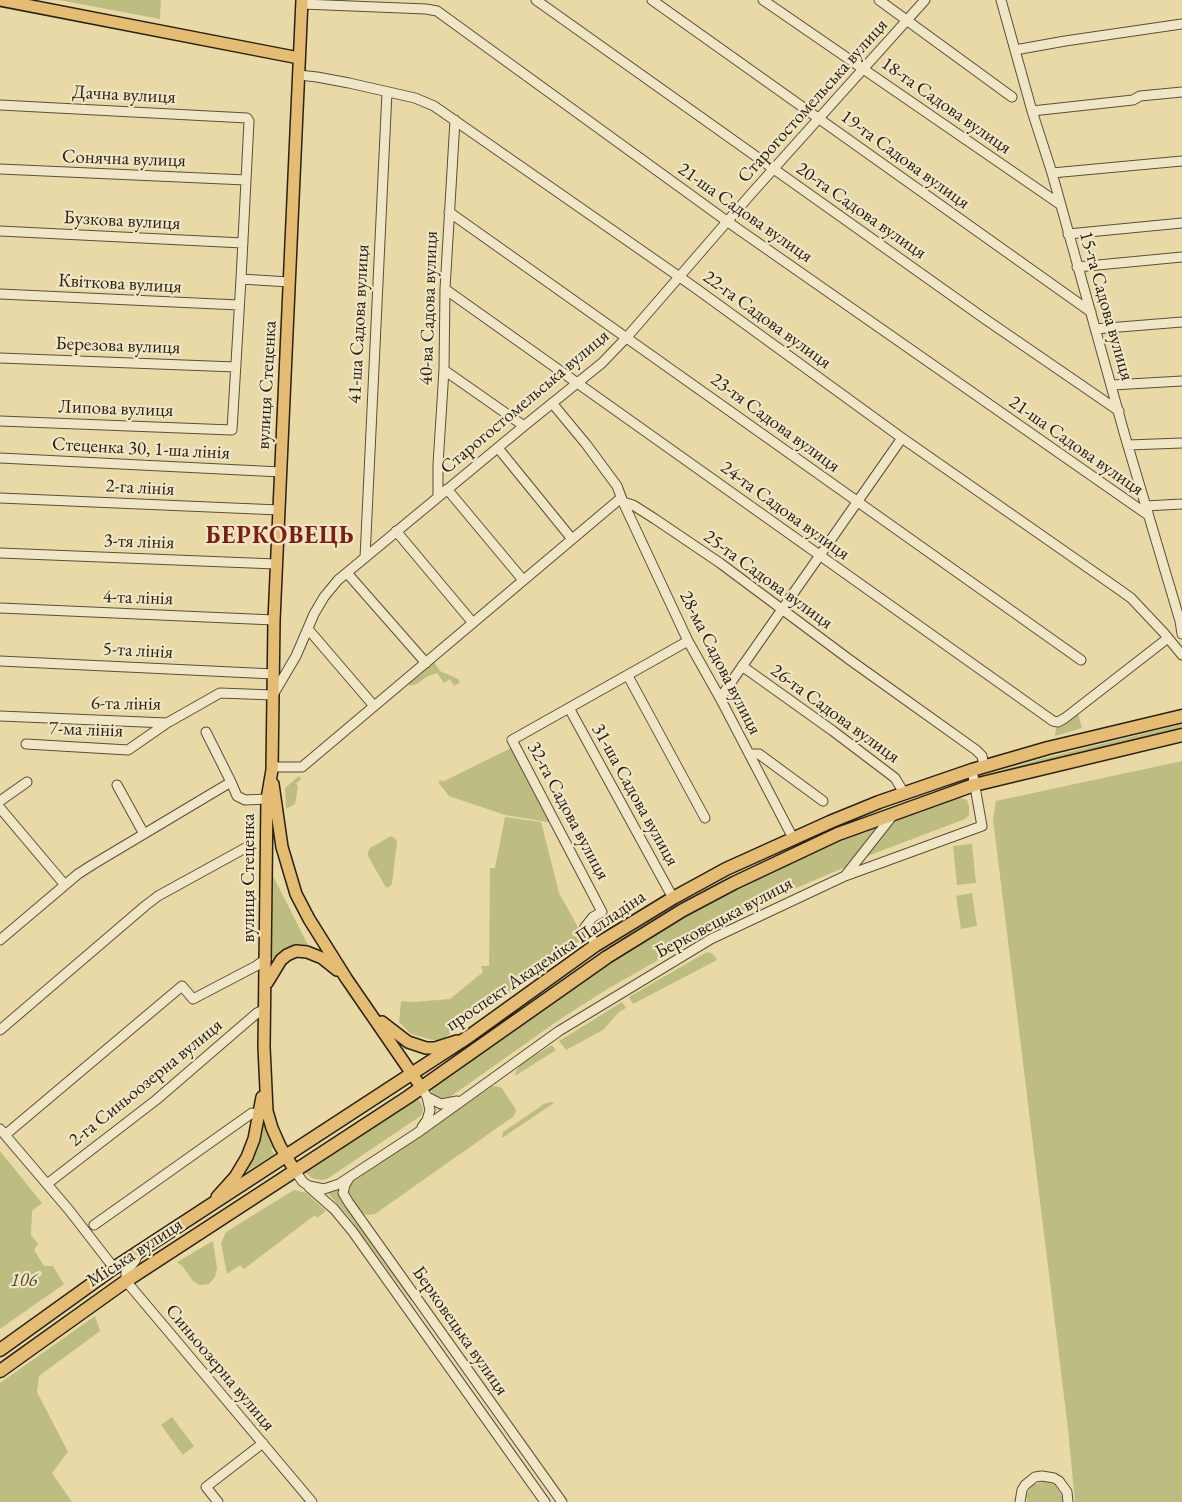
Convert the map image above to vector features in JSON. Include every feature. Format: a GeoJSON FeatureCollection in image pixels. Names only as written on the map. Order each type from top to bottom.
{"type":"FeatureCollection","features":[{"type":"Feature","properties":{"kind":"highway","name":"проспект Академіка Палладіна"},"geometry":{"type":"LineString","coordinates":[[286,1156],[468,1037],[596,945],[726,869],[793,838],[904,793],[972,770],[1048,748],[1182,716]]}},
{"type":"Feature","properties":{"kind":"highway","name":"проспект Академіка Палладіна"},"geometry":{"type":"LineString","coordinates":[[295,1171],[424,1092],[607,957],[683,910],[734,883],[838,834],[974,785],[1182,735]]}},
{"type":"Feature","properties":{"kind":"highway","name":"Міська вулиця"},"geometry":{"type":"LineString","coordinates":[[0,1350],[114,1268],[286,1156]]}},
{"type":"Feature","properties":{"kind":"highway","name":"Міська вулиця"},"geometry":{"type":"LineString","coordinates":[[0,1371],[126,1281],[295,1171]]}},
{"type":"Feature","properties":{"kind":"main road"},"geometry":{"type":"LineString","coordinates":[[0,0],[300,58]]}},
{"type":"Feature","properties":{"kind":"main road","name":"вулиця Стеценка"},"geometry":{"type":"LineString","coordinates":[[302,2],[276,564],[272,770],[282,847],[296,894],[309,919],[346,978]]}},
{"type":"Feature","properties":{"kind":"main road","name":"вулиця Стеценка"},"geometry":{"type":"LineString","coordinates":[[266,1084],[266,799],[272,770]]}},
{"type":"Feature","properties":{"kind":"main road"},"geometry":{"type":"LineString","coordinates":[[266,985],[281,960],[287,955],[296,952],[308,952],[322,958],[346,978],[424,1092]]}},
{"type":"Feature","properties":{"kind":"main road"},"geometry":{"type":"LineString","coordinates":[[365,1005],[408,1042],[426,1048],[435,1048],[468,1037]]}},
{"type":"Feature","properties":{"kind":"main road"},"geometry":{"type":"LineString","coordinates":[[204,1209],[227,1188],[244,1164],[254,1139],[262,1095],[266,1084]]}},
{"type":"Feature","properties":{"kind":"main road"},"geometry":{"type":"LineString","coordinates":[[266,1084],[267,1111],[272,1128],[295,1171]]}},
{"type":"Feature","properties":{"kind":"street","name":"20-та Садова вулиця"},"geometry":{"type":"LineString","coordinates":[[536,0],[1119,411]]}},
{"type":"Feature","properties":{"kind":"street","name":"19-та Садова вулиця"},"geometry":{"type":"LineString","coordinates":[[652,0],[1091,312]]}},
{"type":"Feature","properties":{"kind":"street","name":"18-та Садова вулиця"},"geometry":{"type":"LineString","coordinates":[[763,0],[864,68],[1060,206]]}},
{"type":"Feature","properties":{"kind":"street"},"geometry":{"type":"LineString","coordinates":[[879,0],[1012,96]]}},
{"type":"Feature","properties":{"kind":"street","name":"Старогостомельська вулиця"},"geometry":{"type":"LineString","coordinates":[[274,695],[296,656],[324,598],[338,580],[602,363],[925,0]]}},
{"type":"Feature","properties":{"kind":"street","name":"15-та Садова вулиця"},"geometry":{"type":"LineString","coordinates":[[1001,0],[1180,621]]}},
{"type":"Feature","properties":{"kind":"street","name":"21-ша Садова вулиця"},"geometry":{"type":"LineString","coordinates":[[302,2],[437,11],[728,222],[1147,511]]}},
{"type":"Feature","properties":{"kind":"street"},"geometry":{"type":"LineString","coordinates":[[1015,50],[1182,24]]}},
{"type":"Feature","properties":{"kind":"street","name":"22-га Садова вулиця"},"geometry":{"type":"LineString","coordinates":[[299,76],[317,76],[415,98],[434,106],[694,287],[902,438],[1131,598],[1182,655]]}},
{"type":"Feature","properties":{"kind":"street","name":"41-ша Садова вулиця"},"geometry":{"type":"LineString","coordinates":[[365,558],[387,92]]}},
{"type":"Feature","properties":{"kind":"street"},"geometry":{"type":"LineString","coordinates":[[1032,111],[1133,100],[1140,96],[1182,92]]}},
{"type":"Feature","properties":{"kind":"street","name":"Дачна вулиця"},"geometry":{"type":"LineString","coordinates":[[0,104],[247,118],[249,121],[246,180]]}},
{"type":"Feature","properties":{"kind":"street","name":"40-ва Садова вулиця"},"geometry":{"type":"LineString","coordinates":[[438,496],[438,464],[444,370],[445,289],[455,120]]}},
{"type":"Feature","properties":{"kind":"street"},"geometry":{"type":"LineString","coordinates":[[1052,172],[1182,161]]}},
{"type":"Feature","properties":{"kind":"street","name":"Сонячна вулиця"},"geometry":{"type":"LineString","coordinates":[[0,170],[246,180]]}},
{"type":"Feature","properties":{"kind":"street"},"geometry":{"type":"LineString","coordinates":[[236,367],[246,180]]}},
{"type":"Feature","properties":{"kind":"street","name":"23-тя Садова вулиця"},"geometry":{"type":"LineString","coordinates":[[449,212],[1081,660]]}},
{"type":"Feature","properties":{"kind":"street"},"geometry":{"type":"LineString","coordinates":[[1068,234],[1182,223]]}},
{"type":"Feature","properties":{"kind":"street","name":"Бузкова вулиця"},"geometry":{"type":"LineString","coordinates":[[0,231],[243,243]]}},
{"type":"Feature","properties":{"kind":"street"},"geometry":{"type":"LineString","coordinates":[[1077,267],[1182,257]]}},
{"type":"Feature","properties":{"kind":"street"},"geometry":{"type":"LineString","coordinates":[[241,279],[290,282]]}},
{"type":"Feature","properties":{"kind":"street","name":"24-та Садова вулиця"},"geometry":{"type":"LineString","coordinates":[[445,289],[820,557],[1054,721],[1058,722],[1065,718],[1168,638]]}},
{"type":"Feature","properties":{"kind":"street","name":"Квіткова вулиця"},"geometry":{"type":"LineString","coordinates":[[0,294],[239,305]]}},
{"type":"Feature","properties":{"kind":"street"},"geometry":{"type":"LineString","coordinates":[[1095,329],[1182,322]]}},
{"type":"Feature","properties":{"kind":"street","name":"Березова вулиця"},"geometry":{"type":"LineString","coordinates":[[0,358],[236,367]]}},
{"type":"Feature","properties":{"kind":"street","name":"Липова вулиця"},"geometry":{"type":"LineString","coordinates":[[0,421],[231,430],[234,427],[236,367]]}},
{"type":"Feature","properties":{"kind":"street"},"geometry":{"type":"LineString","coordinates":[[444,370],[524,426]]}},
{"type":"Feature","properties":{"kind":"street"},"geometry":{"type":"LineString","coordinates":[[1112,385],[1182,381]]}},
{"type":"Feature","properties":{"kind":"street"},"geometry":{"type":"LineString","coordinates":[[272,770],[302,767],[572,539],[622,500],[617,486],[552,403]]}},
{"type":"Feature","properties":{"kind":"street"},"geometry":{"type":"LineString","coordinates":[[720,698],[820,557],[856,501],[902,438]]}},
{"type":"Feature","properties":{"kind":"street"},"geometry":{"type":"LineString","coordinates":[[1128,445],[1182,443]]}},
{"type":"Feature","properties":{"kind":"street"},"geometry":{"type":"LineString","coordinates":[[498,448],[572,539]]}},
{"type":"Feature","properties":{"kind":"street","name":"Стеценка 30, 1-ша лінія"},"geometry":{"type":"LineString","coordinates":[[0,458],[281,472]]}},
{"type":"Feature","properties":{"kind":"street"},"geometry":{"type":"LineString","coordinates":[[447,489],[523,580]]}},
{"type":"Feature","properties":{"kind":"street","name":"2-га лінія"},"geometry":{"type":"LineString","coordinates":[[0,498],[279,510]]}},
{"type":"Feature","properties":{"kind":"street","name":"25-та Садова вулиця"},"geometry":{"type":"LineString","coordinates":[[622,500],[655,518],[976,750],[982,756],[984,766]]}},
{"type":"Feature","properties":{"kind":"street","name":"28-ма Садова вулиця"},"geometry":{"type":"LineString","coordinates":[[622,500],[688,641],[793,838]]}},
{"type":"Feature","properties":{"kind":"street"},"geometry":{"type":"LineString","coordinates":[[1147,511],[1182,504]]}},
{"type":"Feature","properties":{"kind":"street"},"geometry":{"type":"LineString","coordinates":[[396,531],[473,623]]}},
{"type":"Feature","properties":{"kind":"street","name":"3-тя лінія"},"geometry":{"type":"LineString","coordinates":[[0,553],[276,564]]}},
{"type":"Feature","properties":{"kind":"street"},"geometry":{"type":"LineString","coordinates":[[347,572],[426,663]]}},
{"type":"Feature","properties":{"kind":"street","name":"4-та лінія"},"geometry":{"type":"LineString","coordinates":[[0,608],[274,620]]}},
{"type":"Feature","properties":{"kind":"street"},"geometry":{"type":"LineString","coordinates":[[1182,612],[1180,621],[1182,634]]}},
{"type":"Feature","properties":{"kind":"street"},"geometry":{"type":"LineString","coordinates":[[308,629],[374,706]]}},
{"type":"Feature","properties":{"kind":"street"},"geometry":{"type":"LineString","coordinates":[[569,708],[688,641]]}},
{"type":"Feature","properties":{"kind":"street","name":"5-та лінія"},"geometry":{"type":"LineString","coordinates":[[0,661],[274,674]]}},
{"type":"Feature","properties":{"kind":"street","name":"26-та Садова вулиця"},"geometry":{"type":"LineString","coordinates":[[742,666],[895,778],[904,793]]}},
{"type":"Feature","properties":{"kind":"street"},"geometry":{"type":"LineString","coordinates":[[628,676],[705,818]]}},
{"type":"Feature","properties":{"kind":"street","name":"6-та лінія"},"geometry":{"type":"LineString","coordinates":[[0,716],[167,723],[220,693],[274,695]]}},
{"type":"Feature","properties":{"kind":"street","name":"32-га Садова вулиця"},"geometry":{"type":"LineString","coordinates":[[569,708],[512,740],[602,912],[593,917],[585,927],[596,945]]}},
{"type":"Feature","properties":{"kind":"street","name":"31-ша Садова вулиця"},"geometry":{"type":"LineString","coordinates":[[569,708],[674,898]]}},
{"type":"Feature","properties":{"kind":"street","name":"7-ма лінія"},"geometry":{"type":"LineString","coordinates":[[26,744],[128,750],[167,723]]}},
{"type":"Feature","properties":{"kind":"street"},"geometry":{"type":"LineString","coordinates":[[206,732],[237,796],[245,800],[266,799]]}},
{"type":"Feature","properties":{"kind":"street"},"geometry":{"type":"LineString","coordinates":[[749,754],[758,754],[823,801]]}},
{"type":"Feature","properties":{"kind":"street"},"geometry":{"type":"LineString","coordinates":[[972,770],[974,785]]}},
{"type":"Feature","properties":{"kind":"street"},"geometry":{"type":"LineString","coordinates":[[0,801],[27,782]]}},
{"type":"Feature","properties":{"kind":"street"},"geometry":{"type":"LineString","coordinates":[[0,940],[65,885],[92,865],[231,782]]}},
{"type":"Feature","properties":{"kind":"street"},"geometry":{"type":"LineString","coordinates":[[118,785],[144,834]]}},
{"type":"Feature","properties":{"kind":"street","name":"Берковецька вулиця"},"geometry":{"type":"LineString","coordinates":[[309,1186],[324,1189],[330,1188],[350,1177],[465,1099],[559,1031],[695,949],[755,917],[845,876],[982,826],[974,785]]}},
{"type":"Feature","properties":{"kind":"street"},"geometry":{"type":"LineString","coordinates":[[0,808],[65,885]]}},
{"type":"Feature","properties":{"kind":"street"},"geometry":{"type":"LineString","coordinates":[[845,876],[895,812]]}},
{"type":"Feature","properties":{"kind":"street"},"geometry":{"type":"LineString","coordinates":[[0,1030],[151,901],[248,846]]}},
{"type":"Feature","properties":{"kind":"street"},"geometry":{"type":"LineString","coordinates":[[114,1268],[3,1132],[182,986],[194,999],[266,959]]}},
{"type":"Feature","properties":{"kind":"street","name":"2-га Синьоозерна вулиця"},"geometry":{"type":"LineString","coordinates":[[47,1184],[156,1100],[257,1012],[265,1008]]}},
{"type":"Feature","properties":{"kind":"street","name":"Берковецька вулиця"},"geometry":{"type":"LineString","coordinates":[[424,1092],[437,1103],[446,1104],[465,1099]]}},
{"type":"Feature","properties":{"kind":"street","name":"Берковецька вулиця"},"geometry":{"type":"LineString","coordinates":[[417,1132],[429,1116],[429,1105],[424,1092]]}},
{"type":"Feature","properties":{"kind":"street"},"geometry":{"type":"LineString","coordinates":[[94,1225],[252,1113],[259,1115]]}},
{"type":"Feature","properties":{"kind":"street","name":"Берковецька вулиця"},"geometry":{"type":"LineString","coordinates":[[295,1171],[350,1227],[545,1502]]}},
{"type":"Feature","properties":{"kind":"street","name":"Берковецька вулиця"},"geometry":{"type":"LineString","coordinates":[[350,1177],[344,1185],[344,1192],[349,1203],[562,1502]]}},
{"type":"Feature","properties":{"kind":"street"},"geometry":{"type":"LineString","coordinates":[[126,1281],[126,1272],[135,1261],[139,1252]]}},
{"type":"Feature","properties":{"kind":"street","name":"Синьоозерна вулиця"},"geometry":{"type":"LineString","coordinates":[[126,1281],[312,1502]]}},
{"type":"Feature","properties":{"kind":"street"},"geometry":{"type":"LineString","coordinates":[[218,1502],[206,1487],[263,1443]]}},
{"type":"Feature","properties":{"kind":"street"},"geometry":{"type":"LineString","coordinates":[[1020,1502],[1025,1485],[1030,1480],[1042,1476],[1048,1476],[1059,1481],[1067,1492],[1068,1501]]}},
{"type":"Feature","properties":{"kind":"green space"},"geometry":{"type":"Polygon","coordinates":[[[59,0],[161,0],[160,19],[59,0]]]}},
{"type":"Feature","properties":{"kind":"green space"},"geometry":{"type":"Polygon","coordinates":[[[434,662],[440,671],[458,679],[460,682],[454,686],[450,679],[444,683],[437,673],[410,686],[409,683],[434,662]]]}},
{"type":"Feature","properties":{"kind":"green space"},"geometry":{"type":"Polygon","coordinates":[[[1078,713],[1082,728],[1055,736],[1056,728],[1078,713]]]}},
{"type":"Feature","properties":{"kind":"green space"},"geometry":{"type":"Polygon","coordinates":[[[1182,724],[1182,728],[1030,766],[984,775],[1041,759],[1182,724]]]}},
{"type":"Feature","properties":{"kind":"green space"},"geometry":{"type":"Polygon","coordinates":[[[511,748],[554,823],[505,815],[449,796],[438,782],[441,780],[442,782],[511,748]]]}},
{"type":"Feature","properties":{"kind":"green space"},"geometry":{"type":"Polygon","coordinates":[[[1182,761],[1182,1502],[1075,1502],[1068,1429],[993,819],[996,801],[1182,761]]]}},
{"type":"Feature","properties":{"kind":"green space"},"geometry":{"type":"Polygon","coordinates":[[[299,776],[301,780],[296,783],[298,787],[295,804],[286,809],[285,788],[299,776]]]}},
{"type":"Feature","properties":{"kind":"green space"},"geometry":{"type":"Polygon","coordinates":[[[958,797],[967,800],[969,815],[965,819],[865,857],[896,818],[958,797]]]}},
{"type":"Feature","properties":{"kind":"green space"},"geometry":{"type":"Polygon","coordinates":[[[505,817],[541,822],[559,893],[584,938],[556,957],[549,967],[444,1038],[432,1040],[411,1034],[399,1022],[401,1001],[414,1002],[450,999],[483,972],[481,966],[489,966],[490,868],[495,868],[505,817]]]}},
{"type":"Feature","properties":{"kind":"green space"},"geometry":{"type":"Polygon","coordinates":[[[884,821],[848,866],[782,894],[722,924],[609,988],[559,1020],[450,1097],[440,1099],[433,1095],[429,1088],[639,943],[702,906],[768,873],[884,821]]]}},
{"type":"Feature","properties":{"kind":"green space"},"geometry":{"type":"Polygon","coordinates":[[[391,836],[397,842],[392,884],[388,888],[368,856],[368,852],[370,848],[391,836]]]}},
{"type":"Feature","properties":{"kind":"green space"},"geometry":{"type":"Polygon","coordinates":[[[972,844],[976,883],[957,885],[953,846],[972,844]]]}},
{"type":"Feature","properties":{"kind":"green space"},"geometry":{"type":"Polygon","coordinates":[[[272,874],[310,949],[271,965],[272,874]]]}},
{"type":"Feature","properties":{"kind":"green space"},"geometry":{"type":"Polygon","coordinates":[[[972,893],[977,926],[961,929],[956,896],[972,893]]]}},
{"type":"Feature","properties":{"kind":"green space"},"geometry":{"type":"Polygon","coordinates":[[[709,952],[717,960],[633,1004],[629,997],[709,952]]]}},
{"type":"Feature","properties":{"kind":"green space"},"geometry":{"type":"Polygon","coordinates":[[[622,1002],[626,1008],[619,1012],[603,1030],[566,1050],[559,1041],[622,1002]]]}},
{"type":"Feature","properties":{"kind":"green space"},"geometry":{"type":"Polygon","coordinates":[[[552,1045],[556,1050],[515,1076],[521,1064],[552,1045]]]}},
{"type":"Feature","properties":{"kind":"green space"},"geometry":{"type":"Polygon","coordinates":[[[495,1086],[502,1088],[516,1110],[514,1116],[375,1214],[360,1213],[350,1201],[347,1189],[351,1183],[495,1086]]]}},
{"type":"Feature","properties":{"kind":"green space"},"geometry":{"type":"Polygon","coordinates":[[[418,1097],[423,1108],[422,1114],[419,1117],[327,1179],[312,1178],[302,1170],[418,1097]]]}},
{"type":"Feature","properties":{"kind":"green space"},"geometry":{"type":"Polygon","coordinates":[[[554,1103],[502,1138],[503,1132],[544,1104],[554,1103]]]}},
{"type":"Feature","properties":{"kind":"green space"},"geometry":{"type":"Polygon","coordinates":[[[263,1117],[276,1146],[271,1149],[274,1154],[243,1174],[263,1117]]]}},
{"type":"Feature","properties":{"kind":"green space","name":"106"},"geometry":{"type":"Polygon","coordinates":[[[0,1151],[42,1203],[32,1211],[31,1235],[38,1244],[34,1250],[44,1266],[53,1266],[64,1284],[0,1329],[0,1151]]]}},
{"type":"Feature","properties":{"kind":"green space"},"geometry":{"type":"Polygon","coordinates":[[[340,1189],[413,1299],[411,1301],[348,1216],[326,1191],[333,1192],[340,1189]]]}},
{"type":"Feature","properties":{"kind":"green space"},"geometry":{"type":"Polygon","coordinates":[[[294,1190],[306,1193],[326,1211],[317,1218],[315,1215],[244,1269],[240,1265],[227,1274],[221,1243],[226,1232],[294,1190]]]}},
{"type":"Feature","properties":{"kind":"green space"},"geometry":{"type":"Polygon","coordinates":[[[213,1241],[217,1268],[215,1277],[209,1284],[199,1285],[193,1281],[177,1262],[213,1241]]]}},
{"type":"Feature","properties":{"kind":"green space"},"geometry":{"type":"Polygon","coordinates":[[[95,1316],[100,1331],[39,1376],[37,1392],[68,1452],[52,1473],[72,1502],[0,1502],[0,1383],[95,1316]]]}},
{"type":"Feature","properties":{"kind":"green space"},"geometry":{"type":"Polygon","coordinates":[[[172,1417],[194,1446],[183,1455],[161,1425],[172,1417]]]}},
{"type":"Feature","properties":{"kind":"green space"},"geometry":{"type":"Polygon","coordinates":[[[1045,1481],[1056,1486],[1062,1496],[1062,1502],[1027,1502],[1027,1495],[1033,1485],[1045,1481]]]}},
{"type":"Feature","properties":{"kind":"district","name":"БЕРКОВЕЦЬ"},"geometry":{"type":"Point","coordinates":[280,536]}}]}
